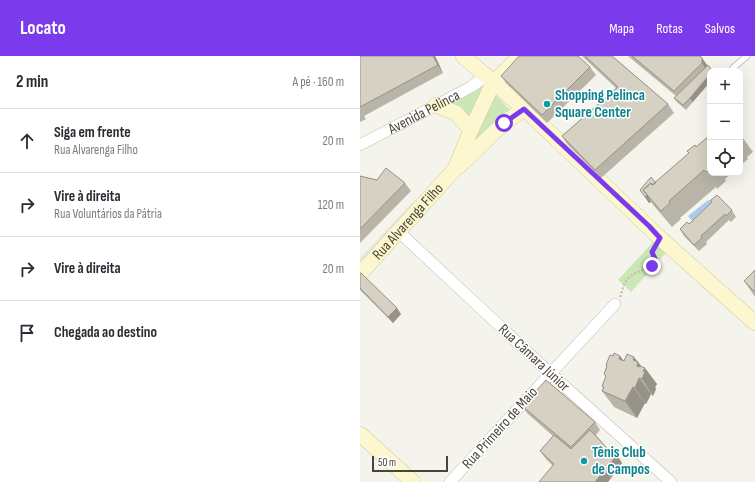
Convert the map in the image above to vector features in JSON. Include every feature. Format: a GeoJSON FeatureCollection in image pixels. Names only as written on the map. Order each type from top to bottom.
{"type":"FeatureCollection","features":[{"type":"Feature","properties":{"kind":"main road"},"geometry":{"type":"LineString","coordinates":[[463,56],[524,109],[660,238],[755,322]]}},
{"type":"Feature","properties":{"kind":"main road","name":"Avenida Pelinca"},"geometry":{"type":"LineString","coordinates":[[489,80],[520,56]]}},
{"type":"Feature","properties":{"kind":"main road","name":"Rua Alvarenga Filho"},"geometry":{"type":"LineString","coordinates":[[456,169],[489,80]]}},
{"type":"Feature","properties":{"kind":"main road"},"geometry":{"type":"LineString","coordinates":[[436,105],[456,113],[471,130]]}},
{"type":"Feature","properties":{"kind":"main road","name":"Rua Alvarenga Filho"},"geometry":{"type":"LineString","coordinates":[[360,274],[456,169],[504,123],[524,109]]}},
{"type":"Feature","properties":{"kind":"main road"},"geometry":{"type":"LineString","coordinates":[[360,434],[413,482]]}},
{"type":"Feature","properties":{"kind":"street","name":"Avenida Pelinca"},"geometry":{"type":"LineString","coordinates":[[360,145],[471,87],[489,80]]}},
{"type":"Feature","properties":{"kind":"street","name":"Rua Câmara Júnior"},"geometry":{"type":"LineString","coordinates":[[399,232],[550,373],[671,482]]}},
{"type":"Feature","properties":{"kind":"street","name":"Rua Primeiro de Maio"},"geometry":{"type":"LineString","coordinates":[[450,482],[615,304]]}},
{"type":"Feature","properties":{"kind":"lane"},"geometry":{"type":"LineString","coordinates":[[733,68],[747,56]]}},
{"type":"Feature","properties":{"kind":"path"},"geometry":{"type":"LineString","coordinates":[[615,304],[622,293],[625,283],[630,277],[652,266],[655,259],[652,252],[660,238]]}},
{"type":"Feature","properties":{"kind":"green space"},"geometry":{"type":"Polygon","coordinates":[[[490,82],[470,123],[451,105],[490,82]]]}},
{"type":"Feature","properties":{"kind":"green space"},"geometry":{"type":"Polygon","coordinates":[[[493,92],[511,111],[472,149],[493,92]]]}},
{"type":"Feature","properties":{"kind":"green space"},"geometry":{"type":"Polygon","coordinates":[[[653,242],[666,253],[631,292],[618,280],[653,242]]]}},
{"type":"Feature","properties":{"kind":"shaded area"},"geometry":{"type":"Polygon","coordinates":[[[413,202],[416,206],[360,265],[360,258],[413,202]]]}},
{"type":"Feature","properties":{"kind":"water"},"geometry":{"type":"Polygon","coordinates":[[[721,196],[694,223],[688,216],[707,201],[721,196]]]}},
{"type":"Feature","properties":{"kind":"building"},"geometry":{"type":"Polygon","coordinates":[[[360,56],[433,56],[438,65],[360,107],[360,56]]]}},
{"type":"Feature","properties":{"kind":"building","name":"Shopping Pelinca Square Center"},"geometry":{"type":"Polygon","coordinates":[[[519,56],[578,56],[590,67],[542,115],[501,76],[519,56]]]}},
{"type":"Feature","properties":{"kind":"building"},"geometry":{"type":"Polygon","coordinates":[[[585,56],[612,56],[668,104],[595,170],[562,136],[618,87],[585,56]]]}},
{"type":"Feature","properties":{"kind":"building"},"geometry":{"type":"Polygon","coordinates":[[[632,56],[700,56],[702,58],[702,63],[674,91],[632,56]]]}},
{"type":"Feature","properties":{"kind":"building"},"geometry":{"type":"Polygon","coordinates":[[[708,65],[710,68],[707,68],[707,78],[683,105],[674,98],[708,65]]]}},
{"type":"Feature","properties":{"kind":"building"},"geometry":{"type":"Polygon","coordinates":[[[707,138],[707,171],[704,170],[669,201],[670,203],[661,211],[643,190],[651,183],[652,185],[689,153],[687,151],[695,145],[696,147],[707,138]]]}},
{"type":"Feature","properties":{"kind":"building"},"geometry":{"type":"Polygon","coordinates":[[[386,168],[405,183],[360,229],[360,176],[377,180],[386,168]]]}},
{"type":"Feature","properties":{"kind":"building"},"geometry":{"type":"Polygon","coordinates":[[[651,177],[656,183],[652,185],[651,183],[643,190],[647,195],[645,197],[640,190],[651,177]]]}},
{"type":"Feature","properties":{"kind":"building"},"geometry":{"type":"Polygon","coordinates":[[[717,195],[732,210],[726,216],[725,214],[701,236],[702,238],[694,245],[680,229],[687,222],[689,224],[712,202],[711,200],[717,195]]]}},
{"type":"Feature","properties":{"kind":"building"},"geometry":{"type":"Polygon","coordinates":[[[755,270],[755,292],[744,281],[755,270]]]}},
{"type":"Feature","properties":{"kind":"building"},"geometry":{"type":"Polygon","coordinates":[[[360,273],[397,308],[388,317],[360,288],[360,273]]]}},
{"type":"Feature","properties":{"kind":"building"},"geometry":{"type":"Polygon","coordinates":[[[614,353],[620,356],[619,359],[624,361],[627,354],[634,357],[633,360],[638,362],[637,366],[645,368],[642,379],[639,378],[635,388],[633,387],[625,401],[602,391],[604,387],[602,386],[606,376],[604,374],[606,365],[610,355],[613,356],[614,353]]]}},
{"type":"Feature","properties":{"kind":"building"},"geometry":{"type":"Polygon","coordinates":[[[546,380],[595,422],[571,447],[522,406],[546,380]]]}},
{"type":"Feature","properties":{"kind":"building","name":"Tênis Club de Campos"},"geometry":{"type":"Polygon","coordinates":[[[590,430],[607,448],[617,455],[595,482],[539,482],[554,464],[540,451],[554,435],[571,449],[590,430]]]}},
{"type":"Feature","properties":{"kind":"place","name":"Shopping Pelinca Square Center"},"geometry":{"type":"Point","coordinates":[547,104]}},
{"type":"Feature","properties":{"kind":"place","name":"Tênis Club de Campos"},"geometry":{"type":"Point","coordinates":[584,461]}},
{"type":"Feature","properties":{"kind":"route"},"geometry":{"type":"LineString","coordinates":[[504,123],[524,109],[649,226],[660,238],[652,252],[655,259],[652,266]]}}]}
